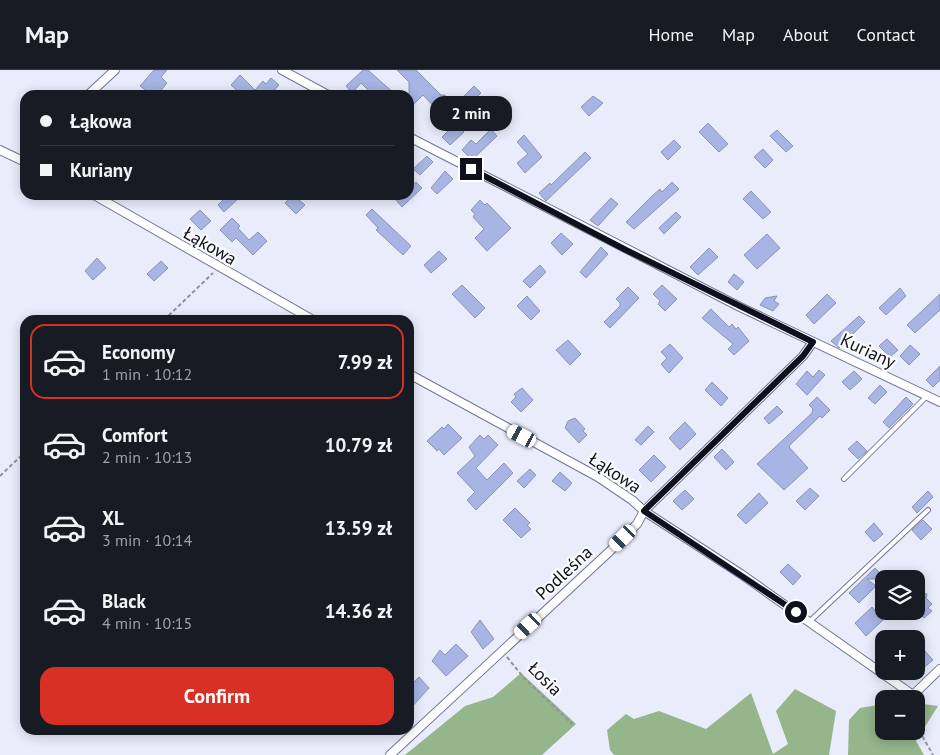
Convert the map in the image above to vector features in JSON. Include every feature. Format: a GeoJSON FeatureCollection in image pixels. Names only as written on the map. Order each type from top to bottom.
{"type":"FeatureCollection","features":[{"type":"Feature","properties":{"kind":"street"},"geometry":{"type":"LineString","coordinates":[[93,90],[115,70]]}},
{"type":"Feature","properties":{"kind":"street"},"geometry":{"type":"LineString","coordinates":[[282,70],[319,90]]}},
{"type":"Feature","properties":{"kind":"street","name":"Kuriany"},"geometry":{"type":"LineString","coordinates":[[414,140],[626,250],[940,402]]}},
{"type":"Feature","properties":{"kind":"street"},"geometry":{"type":"LineString","coordinates":[[0,150],[20,158]]}},
{"type":"Feature","properties":{"kind":"street","name":"Łąkowa"},"geometry":{"type":"LineString","coordinates":[[102,200],[218,268],[304,315]]}},
{"type":"Feature","properties":{"kind":"street","name":"Podleśna"},"geometry":{"type":"LineString","coordinates":[[414,733],[616,545],[637,524],[644,511],[803,356],[813,342]]}},
{"type":"Feature","properties":{"kind":"street","name":"Łąkowa"},"geometry":{"type":"LineString","coordinates":[[414,377],[598,477],[632,500],[644,511],[742,574],[913,695],[940,670]]}},
{"type":"Feature","properties":{"kind":"street","name":"Podleśna"},"geometry":{"type":"LineString","coordinates":[[390,755],[412,735]]}},
{"type":"Feature","properties":{"kind":"lane"},"geometry":{"type":"LineString","coordinates":[[844,479],[927,396]]}},
{"type":"Feature","properties":{"kind":"lane"},"geometry":{"type":"LineString","coordinates":[[809,622],[928,510]]}},
{"type":"Feature","properties":{"kind":"path"},"geometry":{"type":"LineString","coordinates":[[169,315],[218,268]]}},
{"type":"Feature","properties":{"kind":"path"},"geometry":{"type":"LineString","coordinates":[[0,476],[20,457]]}},
{"type":"Feature","properties":{"kind":"path","name":"Łosia"},"geometry":{"type":"LineString","coordinates":[[502,651],[524,678],[572,724]]}},
{"type":"Feature","properties":{"kind":"path"},"geometry":{"type":"LineString","coordinates":[[924,740],[933,755]]}},
{"type":"Feature","properties":{"kind":"green space"},"geometry":{"type":"Polygon","coordinates":[[[521,673],[576,724],[542,755],[405,755],[465,706],[493,697],[521,673]]]}},
{"type":"Feature","properties":{"kind":"green space"},"geometry":{"type":"Polygon","coordinates":[[[795,689],[836,711],[829,755],[614,755],[610,750],[607,730],[626,714],[634,719],[659,711],[706,729],[751,693],[773,754],[788,744],[776,711],[795,689]]]}},
{"type":"Feature","properties":{"kind":"green space"},"geometry":{"type":"Polygon","coordinates":[[[925,704],[938,706],[925,727],[925,704]]]}},
{"type":"Feature","properties":{"kind":"green space"},"geometry":{"type":"Polygon","coordinates":[[[875,706],[875,740],[917,740],[924,755],[848,755],[849,720],[860,708],[875,706]]]}},
{"type":"Feature","properties":{"kind":"building"},"geometry":{"type":"Polygon","coordinates":[[[154,70],[167,70],[161,77],[167,83],[161,90],[145,90],[140,86],[154,70]]]}},
{"type":"Feature","properties":{"kind":"building"},"geometry":{"type":"Polygon","coordinates":[[[363,70],[368,70],[390,90],[368,90],[361,83],[355,90],[349,90],[346,86],[363,70]]]}},
{"type":"Feature","properties":{"kind":"building"},"geometry":{"type":"Polygon","coordinates":[[[397,70],[416,70],[441,95],[445,95],[448,102],[438,111],[423,95],[414,104],[414,90],[409,90],[409,82],[397,70]]]}},
{"type":"Feature","properties":{"kind":"building"},"geometry":{"type":"Polygon","coordinates":[[[240,75],[255,90],[236,90],[231,85],[240,75]]]}},
{"type":"Feature","properties":{"kind":"building"},"geometry":{"type":"Polygon","coordinates":[[[271,78],[279,85],[274,90],[255,90],[263,81],[266,84],[271,78]]]}},
{"type":"Feature","properties":{"kind":"building"},"geometry":{"type":"Polygon","coordinates":[[[474,86],[481,93],[461,111],[455,105],[474,86]]]}},
{"type":"Feature","properties":{"kind":"building"},"geometry":{"type":"Polygon","coordinates":[[[593,96],[603,103],[589,116],[581,107],[593,96]]]}},
{"type":"Feature","properties":{"kind":"building"},"geometry":{"type":"Polygon","coordinates":[[[708,123],[728,144],[719,152],[699,132],[708,123]]]}},
{"type":"Feature","properties":{"kind":"building"},"geometry":{"type":"Polygon","coordinates":[[[457,125],[464,132],[450,145],[442,137],[452,127],[454,128],[457,125]]]}},
{"type":"Feature","properties":{"kind":"building"},"geometry":{"type":"Polygon","coordinates":[[[491,129],[497,136],[472,160],[462,150],[471,140],[476,144],[491,129]]]}},
{"type":"Feature","properties":{"kind":"building"},"geometry":{"type":"Polygon","coordinates":[[[777,130],[793,146],[786,152],[770,136],[777,130]]]}},
{"type":"Feature","properties":{"kind":"building"},"geometry":{"type":"Polygon","coordinates":[[[524,135],[542,157],[525,173],[517,163],[528,154],[517,142],[524,135]]]}},
{"type":"Feature","properties":{"kind":"building"},"geometry":{"type":"Polygon","coordinates":[[[674,140],[681,147],[668,160],[661,152],[674,140]]]}},
{"type":"Feature","properties":{"kind":"building"},"geometry":{"type":"Polygon","coordinates":[[[763,149],[773,160],[765,168],[754,157],[763,149]]]}},
{"type":"Feature","properties":{"kind":"building"},"geometry":{"type":"Polygon","coordinates":[[[585,152],[591,158],[546,201],[539,193],[550,183],[551,185],[585,152]]]}},
{"type":"Feature","properties":{"kind":"building"},"geometry":{"type":"Polygon","coordinates":[[[427,156],[433,162],[420,175],[414,168],[427,156]]]}},
{"type":"Feature","properties":{"kind":"building"},"geometry":{"type":"Polygon","coordinates":[[[445,171],[453,179],[437,194],[431,188],[445,171]]]}},
{"type":"Feature","properties":{"kind":"building"},"geometry":{"type":"Polygon","coordinates":[[[416,182],[422,188],[414,196],[414,184],[416,182]]]}},
{"type":"Feature","properties":{"kind":"building"},"geometry":{"type":"Polygon","coordinates":[[[672,182],[679,189],[634,229],[626,222],[653,195],[660,189],[662,192],[672,182]]]}},
{"type":"Feature","properties":{"kind":"building"},"geometry":{"type":"Polygon","coordinates":[[[751,191],[771,212],[763,219],[743,199],[751,191]]]}},
{"type":"Feature","properties":{"kind":"building"},"geometry":{"type":"Polygon","coordinates":[[[611,198],[618,204],[598,226],[590,220],[611,198]]]}},
{"type":"Feature","properties":{"kind":"building"},"geometry":{"type":"Polygon","coordinates":[[[223,200],[237,200],[224,212],[218,205],[223,200]]]}},
{"type":"Feature","properties":{"kind":"building"},"geometry":{"type":"Polygon","coordinates":[[[288,200],[299,200],[305,205],[296,214],[285,203],[288,200]]]}},
{"type":"Feature","properties":{"kind":"building"},"geometry":{"type":"Polygon","coordinates":[[[396,200],[409,200],[402,207],[396,200]]]}},
{"type":"Feature","properties":{"kind":"building"},"geometry":{"type":"Polygon","coordinates":[[[480,200],[485,205],[487,203],[511,228],[487,251],[475,238],[484,229],[473,217],[475,214],[471,210],[480,200]]]}},
{"type":"Feature","properties":{"kind":"building"},"geometry":{"type":"Polygon","coordinates":[[[372,209],[411,246],[403,255],[376,230],[378,228],[366,215],[372,209]]]}},
{"type":"Feature","properties":{"kind":"building"},"geometry":{"type":"Polygon","coordinates":[[[200,210],[211,221],[201,230],[190,219],[200,210]]]}},
{"type":"Feature","properties":{"kind":"building"},"geometry":{"type":"Polygon","coordinates":[[[676,212],[681,217],[664,234],[659,228],[676,212]]]}},
{"type":"Feature","properties":{"kind":"building"},"geometry":{"type":"Polygon","coordinates":[[[232,218],[249,240],[258,232],[267,241],[253,255],[236,238],[232,242],[220,230],[232,218]]]}},
{"type":"Feature","properties":{"kind":"building"},"geometry":{"type":"Polygon","coordinates":[[[561,233],[573,244],[562,255],[551,243],[561,233]]]}},
{"type":"Feature","properties":{"kind":"building"},"geometry":{"type":"Polygon","coordinates":[[[767,234],[780,248],[757,269],[744,255],[767,234]]]}},
{"type":"Feature","properties":{"kind":"building"},"geometry":{"type":"Polygon","coordinates":[[[601,247],[608,254],[586,278],[580,272],[601,247]]]}},
{"type":"Feature","properties":{"kind":"building"},"geometry":{"type":"Polygon","coordinates":[[[709,248],[718,257],[698,275],[690,267],[709,248]]]}},
{"type":"Feature","properties":{"kind":"building"},"geometry":{"type":"Polygon","coordinates":[[[439,251],[447,259],[431,273],[424,265],[439,251]]]}},
{"type":"Feature","properties":{"kind":"building"},"geometry":{"type":"Polygon","coordinates":[[[97,258],[106,268],[93,280],[85,271],[97,258]]]}},
{"type":"Feature","properties":{"kind":"building"},"geometry":{"type":"Polygon","coordinates":[[[161,261],[168,268],[154,281],[147,274],[161,261]]]}},
{"type":"Feature","properties":{"kind":"building"},"geometry":{"type":"Polygon","coordinates":[[[540,265],[546,272],[530,288],[523,281],[540,265]]]}},
{"type":"Feature","properties":{"kind":"building"},"geometry":{"type":"Polygon","coordinates":[[[734,274],[744,282],[737,290],[728,282],[734,274]]]}},
{"type":"Feature","properties":{"kind":"building"},"geometry":{"type":"Polygon","coordinates":[[[462,285],[485,308],[475,318],[452,294],[462,285]]]}},
{"type":"Feature","properties":{"kind":"building"},"geometry":{"type":"Polygon","coordinates":[[[662,285],[677,299],[665,311],[658,304],[660,301],[653,294],[662,285]]]}},
{"type":"Feature","properties":{"kind":"building"},"geometry":{"type":"Polygon","coordinates":[[[628,287],[639,298],[610,328],[604,322],[620,306],[616,299],[628,287]]]}},
{"type":"Feature","properties":{"kind":"building"},"geometry":{"type":"Polygon","coordinates":[[[900,288],[906,296],[886,315],[879,308],[900,288]]]}},
{"type":"Feature","properties":{"kind":"building"},"geometry":{"type":"Polygon","coordinates":[[[827,294],[836,303],[814,324],[806,315],[827,294]]]}},
{"type":"Feature","properties":{"kind":"building"},"geometry":{"type":"Polygon","coordinates":[[[940,294],[940,310],[915,333],[907,325],[940,294]]]}},
{"type":"Feature","properties":{"kind":"building"},"geometry":{"type":"Polygon","coordinates":[[[527,296],[540,311],[531,320],[517,306],[527,296]]]}},
{"type":"Feature","properties":{"kind":"building"},"geometry":{"type":"Polygon","coordinates":[[[777,296],[774,301],[779,304],[773,311],[760,305],[765,298],[777,296]]]}},
{"type":"Feature","properties":{"kind":"building"},"geometry":{"type":"Polygon","coordinates":[[[711,309],[729,327],[732,324],[736,329],[738,327],[749,341],[734,355],[728,349],[733,344],[702,318],[711,309]]]}},
{"type":"Feature","properties":{"kind":"building"},"geometry":{"type":"Polygon","coordinates":[[[859,316],[865,322],[839,348],[831,341],[859,316]]]}},
{"type":"Feature","properties":{"kind":"building"},"geometry":{"type":"Polygon","coordinates":[[[887,339],[898,350],[890,357],[879,346],[887,339]]]}},
{"type":"Feature","properties":{"kind":"building"},"geometry":{"type":"Polygon","coordinates":[[[568,340],[581,354],[570,365],[556,350],[568,340]]]}},
{"type":"Feature","properties":{"kind":"building"},"geometry":{"type":"Polygon","coordinates":[[[670,344],[683,358],[669,373],[661,364],[667,358],[661,352],[670,344]]]}},
{"type":"Feature","properties":{"kind":"building"},"geometry":{"type":"Polygon","coordinates":[[[910,345],[920,354],[909,365],[900,356],[910,345]]]}},
{"type":"Feature","properties":{"kind":"building"},"geometry":{"type":"Polygon","coordinates":[[[940,366],[940,380],[933,387],[926,380],[940,366]]]}},
{"type":"Feature","properties":{"kind":"building"},"geometry":{"type":"Polygon","coordinates":[[[819,370],[825,375],[807,395],[796,384],[807,371],[813,377],[819,370]]]}},
{"type":"Feature","properties":{"kind":"building"},"geometry":{"type":"Polygon","coordinates":[[[854,371],[862,379],[850,390],[842,382],[854,371]]]}},
{"type":"Feature","properties":{"kind":"building"},"geometry":{"type":"Polygon","coordinates":[[[712,382],[728,398],[721,406],[705,390],[712,382]]]}},
{"type":"Feature","properties":{"kind":"building"},"geometry":{"type":"Polygon","coordinates":[[[880,385],[887,392],[875,404],[868,398],[880,385]]]}},
{"type":"Feature","properties":{"kind":"building"},"geometry":{"type":"Polygon","coordinates":[[[522,388],[533,400],[521,412],[511,402],[516,397],[514,394],[522,388]]]}},
{"type":"Feature","properties":{"kind":"building"},"geometry":{"type":"Polygon","coordinates":[[[817,397],[830,410],[822,418],[820,416],[790,445],[789,447],[808,468],[784,490],[757,464],[812,413],[813,409],[809,405],[817,397]]]}},
{"type":"Feature","properties":{"kind":"building"},"geometry":{"type":"Polygon","coordinates":[[[906,397],[913,404],[889,428],[883,422],[906,397]]]}},
{"type":"Feature","properties":{"kind":"building"},"geometry":{"type":"Polygon","coordinates":[[[777,406],[783,412],[769,424],[764,418],[777,406]]]}},
{"type":"Feature","properties":{"kind":"building"},"geometry":{"type":"Polygon","coordinates":[[[575,418],[585,429],[583,431],[587,435],[579,443],[565,428],[568,421],[575,418]]]}},
{"type":"Feature","properties":{"kind":"building"},"geometry":{"type":"Polygon","coordinates":[[[685,422],[696,434],[680,450],[669,438],[685,422]]]}},
{"type":"Feature","properties":{"kind":"building"},"geometry":{"type":"Polygon","coordinates":[[[448,424],[462,438],[444,455],[427,441],[448,424]]]}},
{"type":"Feature","properties":{"kind":"building"},"geometry":{"type":"Polygon","coordinates":[[[648,426],[654,432],[641,445],[635,440],[648,426]]]}},
{"type":"Feature","properties":{"kind":"building"},"geometry":{"type":"Polygon","coordinates":[[[480,435],[484,439],[488,435],[498,445],[476,468],[487,480],[504,463],[513,473],[476,510],[467,500],[475,492],[457,473],[475,456],[469,447],[480,435]]]}},
{"type":"Feature","properties":{"kind":"building"},"geometry":{"type":"Polygon","coordinates":[[[857,441],[867,451],[858,459],[848,449],[857,441]]]}},
{"type":"Feature","properties":{"kind":"building"},"geometry":{"type":"Polygon","coordinates":[[[722,449],[734,462],[726,470],[714,457],[722,449]]]}},
{"type":"Feature","properties":{"kind":"building"},"geometry":{"type":"Polygon","coordinates":[[[654,455],[666,467],[651,482],[639,470],[654,455]]]}},
{"type":"Feature","properties":{"kind":"building"},"geometry":{"type":"Polygon","coordinates":[[[530,469],[536,475],[524,488],[517,481],[530,469]]]}},
{"type":"Feature","properties":{"kind":"building"},"geometry":{"type":"Polygon","coordinates":[[[560,472],[572,483],[565,491],[552,481],[560,472]]]}},
{"type":"Feature","properties":{"kind":"building"},"geometry":{"type":"Polygon","coordinates":[[[810,488],[819,496],[805,510],[796,501],[810,488]]]}},
{"type":"Feature","properties":{"kind":"building"},"geometry":{"type":"Polygon","coordinates":[[[685,490],[694,499],[682,510],[673,501],[685,490]]]}},
{"type":"Feature","properties":{"kind":"building"},"geometry":{"type":"Polygon","coordinates":[[[928,491],[933,497],[917,513],[912,507],[928,491]]]}},
{"type":"Feature","properties":{"kind":"building"},"geometry":{"type":"Polygon","coordinates":[[[759,493],[768,503],[746,524],[737,515],[759,493]]]}},
{"type":"Feature","properties":{"kind":"building"},"geometry":{"type":"Polygon","coordinates":[[[515,508],[530,523],[527,525],[531,529],[521,538],[503,520],[515,508]]]}},
{"type":"Feature","properties":{"kind":"building"},"geometry":{"type":"Polygon","coordinates":[[[923,520],[932,529],[921,540],[912,530],[923,520]]]}},
{"type":"Feature","properties":{"kind":"building"},"geometry":{"type":"Polygon","coordinates":[[[874,523],[883,534],[874,542],[865,532],[874,523]]]}},
{"type":"Feature","properties":{"kind":"building"},"geometry":{"type":"Polygon","coordinates":[[[788,564],[801,576],[793,585],[780,572],[788,564]]]}},
{"type":"Feature","properties":{"kind":"building"},"geometry":{"type":"Polygon","coordinates":[[[875,568],[877,570],[875,570],[875,579],[867,579],[875,587],[859,603],[849,593],[875,568]]]}},
{"type":"Feature","properties":{"kind":"building"},"geometry":{"type":"Polygon","coordinates":[[[925,594],[927,594],[926,598],[932,604],[928,608],[932,611],[925,617],[925,594]]]}},
{"type":"Feature","properties":{"kind":"building"},"geometry":{"type":"Polygon","coordinates":[[[872,607],[875,611],[875,620],[883,620],[866,636],[855,623],[872,607]]]}},
{"type":"Feature","properties":{"kind":"building"},"geometry":{"type":"Polygon","coordinates":[[[480,620],[494,639],[483,649],[471,632],[480,620]]]}},
{"type":"Feature","properties":{"kind":"building"},"geometry":{"type":"Polygon","coordinates":[[[456,644],[468,656],[446,676],[432,661],[440,650],[445,655],[456,644]]]}},
{"type":"Feature","properties":{"kind":"building"},"geometry":{"type":"Polygon","coordinates":[[[925,651],[933,660],[925,667],[925,651]]]}},
{"type":"Feature","properties":{"kind":"building"},"geometry":{"type":"Polygon","coordinates":[[[419,677],[429,688],[414,704],[414,682],[419,677]]]}},
{"type":"Feature","properties":{"kind":"route"},"geometry":{"type":"LineString","coordinates":[[471,169],[626,250],[813,342],[803,356],[644,511],[742,574],[796,612]]}}]}
